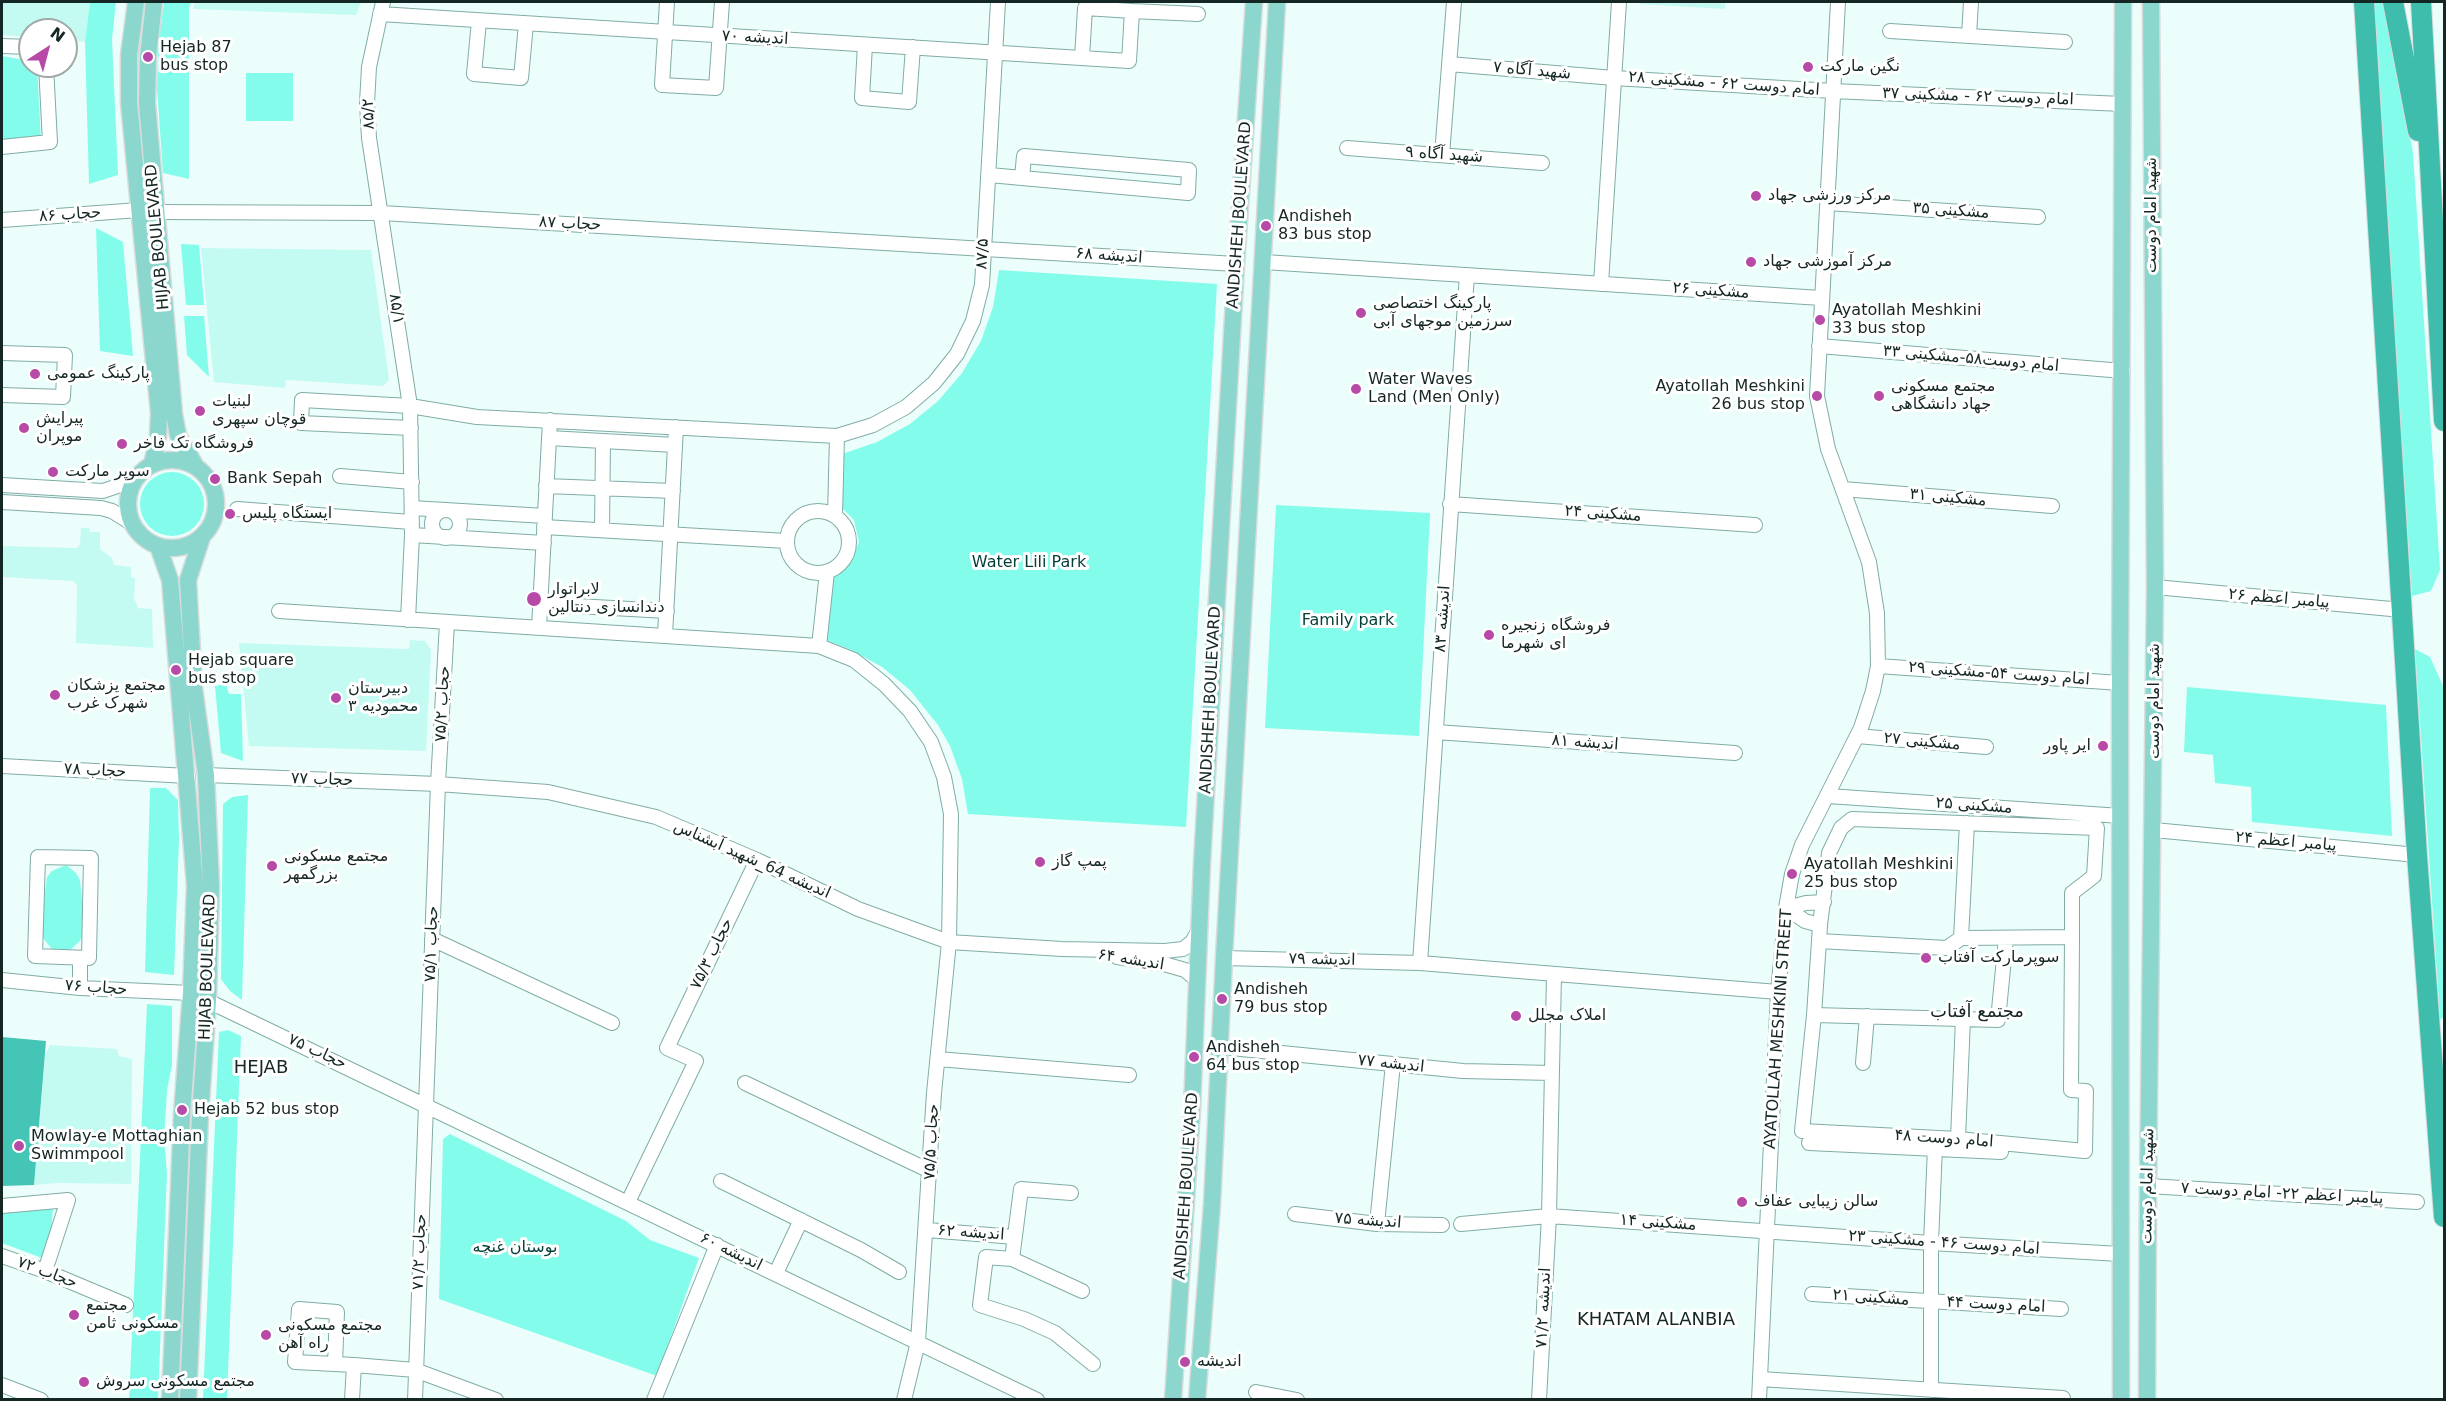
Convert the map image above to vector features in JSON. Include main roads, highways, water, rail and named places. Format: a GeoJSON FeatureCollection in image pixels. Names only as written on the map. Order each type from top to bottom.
{"type":"FeatureCollection","features":[{"type":"Feature","properties":{"kind":"highway"},"geometry":{"type":"LineString","coordinates":[[2364,2],[2417,855],[2445,1217]]}},
{"type":"Feature","properties":{"kind":"highway"},"geometry":{"type":"LineString","coordinates":[[2393,2],[2433,208]]}},
{"type":"Feature","properties":{"kind":"highway"},"geometry":{"type":"LineString","coordinates":[[2421,2],[2445,421]]}},
{"type":"Feature","properties":{"kind":"highway"},"geometry":{"type":"LineString","coordinates":[[2439,1125],[2445,1075]]}},
{"type":"Feature","properties":{"kind":"main road","name":"HIJAB BOULEVARD"},"geometry":{"type":"LineString","coordinates":[[136,2],[129,55],[129,103],[147,211],[174,414],[178,435],[196,467]]}},
{"type":"Feature","properties":{"kind":"main road","name":"HIJAB BOULEVARD"},"geometry":{"type":"LineString","coordinates":[[152,465],[158,437],[159,414],[147,211],[148,57],[154,2]]}},
{"type":"Feature","properties":{"kind":"main road","name":"ANDISHEH BOULEVARD"},"geometry":{"type":"LineString","coordinates":[[1173,1400],[1192,1108],[1196,979],[1236,264],[1254,2]]}},
{"type":"Feature","properties":{"kind":"main road","name":"ANDISHEH BOULEVARD"},"geometry":{"type":"LineString","coordinates":[[1197,1400],[1217,1109],[1277,2]]}},
{"type":"Feature","properties":{"kind":"main road","name":"شهید امام دوست"},"geometry":{"type":"LineString","coordinates":[[2121,1400],[2120,683],[2123,2]]}},
{"type":"Feature","properties":{"kind":"main road","name":"شهید امام دوست"},"geometry":{"type":"LineString","coordinates":[[2147,1400],[2155,587],[2151,2]]}},
{"type":"Feature","properties":{"kind":"main road"},"geometry":{"type":"LineString","coordinates":[[174,460],[196,467],[211,484],[216,507],[214,518],[202,537],[181,548],[158,546],[148,541],[133,524],[128,502],[135,480],[152,465],[174,460]]}},
{"type":"Feature","properties":{"kind":"main road","name":"HIJAB BOULEVARD"},"geometry":{"type":"LineString","coordinates":[[188,1400],[200,1116],[208,1001],[211,885],[206,775],[194,688],[188,580],[202,537]]}},
{"type":"Feature","properties":{"kind":"main road","name":"HIJAB BOULEVARD"},"geometry":{"type":"LineString","coordinates":[[158,546],[170,580],[176,670],[188,776],[195,885],[191,993],[182,1114],[170,1400]]}},
{"type":"Feature","properties":{"kind":"main road"},"geometry":{"type":"LineString","coordinates":[[1192,1108],[1217,1109]]}},
{"type":"Feature","properties":{"kind":"main road"},"geometry":{"type":"LineString","coordinates":[[182,1114],[200,1116]]}},
{"type":"Feature","properties":{"kind":"main road"},"geometry":{"type":"LineString","coordinates":[[2121,1185],[2148,1186]]}},
{"type":"Feature","properties":{"kind":"place","name":"Hejab 87 bus stop"},"geometry":{"type":"Point","coordinates":[148,57]}},
{"type":"Feature","properties":{"kind":"place","name":"نگین مارکت"},"geometry":{"type":"Point","coordinates":[1808,67]}},
{"type":"Feature","properties":{"kind":"place","name":"مرکز ورزشی جهاد"},"geometry":{"type":"Point","coordinates":[1756,196]}},
{"type":"Feature","properties":{"kind":"place","name":"Andisheh 83 bus stop"},"geometry":{"type":"Point","coordinates":[1266,226]}},
{"type":"Feature","properties":{"kind":"place","name":"مرکز آموزشی جهاد"},"geometry":{"type":"Point","coordinates":[1751,262]}},
{"type":"Feature","properties":{"kind":"place","name":"پارکینگ اختصاصی سرزمین موجهای آبی"},"geometry":{"type":"Point","coordinates":[1361,313]}},
{"type":"Feature","properties":{"kind":"place","name":"Ayatollah Meshkini 33 bus stop"},"geometry":{"type":"Point","coordinates":[1820,320]}},
{"type":"Feature","properties":{"kind":"place","name":"پارکینگ عمومی"},"geometry":{"type":"Point","coordinates":[35,374]}},
{"type":"Feature","properties":{"kind":"place","name":"Water Waves Land (Men Only)"},"geometry":{"type":"Point","coordinates":[1356,389]}},
{"type":"Feature","properties":{"kind":"place","name":"Ayatollah Meshkini 26 bus stop"},"geometry":{"type":"Point","coordinates":[1817,396]}},
{"type":"Feature","properties":{"kind":"place","name":"مجتمع مسکونی جهاد دانشگاهی"},"geometry":{"type":"Point","coordinates":[1879,396]}},
{"type":"Feature","properties":{"kind":"place","name":"لبنیات قوچان سپهری"},"geometry":{"type":"Point","coordinates":[200,411]}},
{"type":"Feature","properties":{"kind":"place","name":"پیرایش موپران"},"geometry":{"type":"Point","coordinates":[24,428]}},
{"type":"Feature","properties":{"kind":"place","name":"فروشگاه تک فاخر"},"geometry":{"type":"Point","coordinates":[122,444]}},
{"type":"Feature","properties":{"kind":"place","name":"سوپر مارکت"},"geometry":{"type":"Point","coordinates":[53,472]}},
{"type":"Feature","properties":{"kind":"place","name":"Bank Sepah"},"geometry":{"type":"Point","coordinates":[215,479]}},
{"type":"Feature","properties":{"kind":"place","name":"ایستگاه پلیس"},"geometry":{"type":"Point","coordinates":[230,514]}},
{"type":"Feature","properties":{"kind":"place","name":"لابراتوار دندانسازی دنتالین"},"geometry":{"type":"Point","coordinates":[534,599]}},
{"type":"Feature","properties":{"kind":"place","name":"فروشگاه زنجیره ای شهرما"},"geometry":{"type":"Point","coordinates":[1489,635]}},
{"type":"Feature","properties":{"kind":"place","name":"Hejab square bus stop"},"geometry":{"type":"Point","coordinates":[176,670]}},
{"type":"Feature","properties":{"kind":"place","name":"مجتمع پزشکان شهرک غرب"},"geometry":{"type":"Point","coordinates":[55,695]}},
{"type":"Feature","properties":{"kind":"place","name":"دبیرستان محمودیه ۳"},"geometry":{"type":"Point","coordinates":[336,698]}},
{"type":"Feature","properties":{"kind":"place","name":"ایر پاور"},"geometry":{"type":"Point","coordinates":[2103,746]}},
{"type":"Feature","properties":{"kind":"place","name":"پمپ گاز"},"geometry":{"type":"Point","coordinates":[1040,862]}},
{"type":"Feature","properties":{"kind":"place","name":"مجتمع مسکونی بزرگمهر"},"geometry":{"type":"Point","coordinates":[272,866]}},
{"type":"Feature","properties":{"kind":"place","name":"Ayatollah Meshkini 25 bus stop"},"geometry":{"type":"Point","coordinates":[1792,874]}},
{"type":"Feature","properties":{"kind":"place","name":"سوپرمارکت آفتاب"},"geometry":{"type":"Point","coordinates":[1926,958]}},
{"type":"Feature","properties":{"kind":"place","name":"Andisheh 79 bus stop"},"geometry":{"type":"Point","coordinates":[1222,999]}},
{"type":"Feature","properties":{"kind":"place","name":"املاک مجلل"},"geometry":{"type":"Point","coordinates":[1516,1016]}},
{"type":"Feature","properties":{"kind":"place","name":"Andisheh 64 bus stop"},"geometry":{"type":"Point","coordinates":[1194,1057]}},
{"type":"Feature","properties":{"kind":"place","name":"Hejab 52 bus stop"},"geometry":{"type":"Point","coordinates":[182,1110]}},
{"type":"Feature","properties":{"kind":"place","name":"Mowlay-e Mottaghian Swimmpool"},"geometry":{"type":"Point","coordinates":[19,1146]}},
{"type":"Feature","properties":{"kind":"place","name":"سالن زیبایی عفاف"},"geometry":{"type":"Point","coordinates":[1742,1202]}},
{"type":"Feature","properties":{"kind":"place","name":"مجتمع مسکونی ثامن"},"geometry":{"type":"Point","coordinates":[74,1315]}},
{"type":"Feature","properties":{"kind":"place","name":"مجتمع مسکونی راه آهن"},"geometry":{"type":"Point","coordinates":[266,1335]}},
{"type":"Feature","properties":{"kind":"place","name":"اندیشه"},"geometry":{"type":"Point","coordinates":[1185,1362]}},
{"type":"Feature","properties":{"kind":"place","name":"مجتمع مسکونی سروش"},"geometry":{"type":"Point","coordinates":[84,1382]}},
{"type":"Feature","properties":{"kind":"district","name":"مجتمع آفتاب"},"geometry":{"type":"Point","coordinates":[1977,1012]}},
{"type":"Feature","properties":{"kind":"district","name":"HEJAB"},"geometry":{"type":"Point","coordinates":[261,1068]}},
{"type":"Feature","properties":{"kind":"district","name":"KHATAM ALANBIA"},"geometry":{"type":"Point","coordinates":[1656,1320]}},
{"type":"Feature","properties":{"kind":"park label","name":"Water Lili Park"},"geometry":{"type":"Point","coordinates":[1029,563]}},
{"type":"Feature","properties":{"kind":"park label","name":"Family park"},"geometry":{"type":"Point","coordinates":[1348,621]}},
{"type":"Feature","properties":{"kind":"park label","name":"بوستان غنچه"},"geometry":{"type":"Point","coordinates":[515,1248]}}]}
